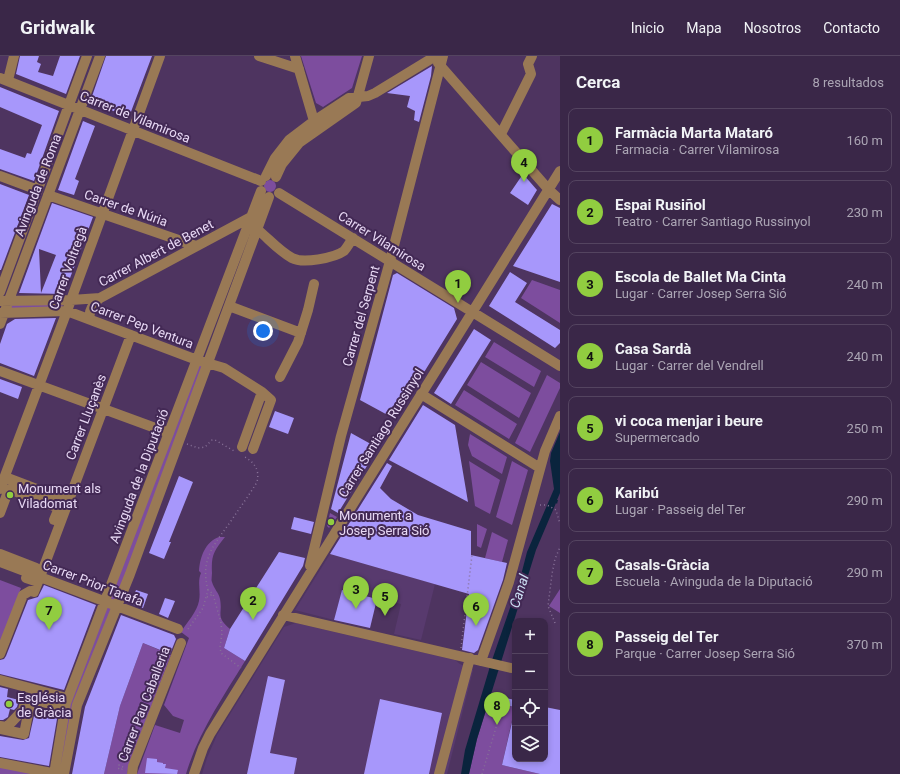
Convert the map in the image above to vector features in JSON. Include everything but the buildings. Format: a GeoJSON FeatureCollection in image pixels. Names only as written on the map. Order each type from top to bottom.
{"type":"FeatureCollection","features":[{"type":"Feature","properties":{"kind":"street"},"geometry":{"type":"LineString","coordinates":[[4,79],[14,56]]}},
{"type":"Feature","properties":{"kind":"street","name":"Avinguda de Roma"},"geometry":{"type":"LineString","coordinates":[[0,292],[87,56]]}},
{"type":"Feature","properties":{"kind":"street","name":"Avinguda de Roma"},"geometry":{"type":"LineString","coordinates":[[0,324],[4,301],[48,195],[100,56]]}},
{"type":"Feature","properties":{"kind":"street","name":"Carrer Voltregà"},"geometry":{"type":"LineString","coordinates":[[0,489],[160,56]]}},
{"type":"Feature","properties":{"kind":"street"},"geometry":{"type":"LineString","coordinates":[[259,56],[299,69]]}},
{"type":"Feature","properties":{"kind":"street"},"geometry":{"type":"LineString","coordinates":[[295,56],[314,121]]}},
{"type":"Feature","properties":{"kind":"street"},"geometry":{"type":"LineString","coordinates":[[276,177],[282,164],[299,143],[356,103],[369,56]]}},
{"type":"Feature","properties":{"kind":"street"},"geometry":{"type":"LineString","coordinates":[[501,134],[531,74],[528,64],[532,56]]}},
{"type":"Feature","properties":{"kind":"street"},"geometry":{"type":"LineString","coordinates":[[263,178],[273,175],[281,182],[281,190],[274,195],[263,194],[260,191],[259,184],[275,158],[289,140],[314,121],[349,98],[368,96],[438,59],[548,190],[560,200]]}},
{"type":"Feature","properties":{"kind":"street","name":"Carrer del Serpent"},"geometry":{"type":"LineString","coordinates":[[308,574],[341,436],[390,261],[438,59]]}},
{"type":"Feature","properties":{"kind":"street","name":"Carrer de Vilamirosa"},"geometry":{"type":"LineString","coordinates":[[4,79],[132,131],[263,178]]}},
{"type":"Feature","properties":{"kind":"street","name":"Carrer Santiago Russinyol"},"geometry":{"type":"LineString","coordinates":[[194,774],[203,748],[210,734],[308,574],[560,171]]}},
{"type":"Feature","properties":{"kind":"street"},"geometry":{"type":"LineString","coordinates":[[0,176],[38,190]]}},
{"type":"Feature","properties":{"kind":"street","name":"Avinguda de la Diputació"},"geometry":{"type":"LineString","coordinates":[[55,774],[64,703],[106,601],[260,191]]}},
{"type":"Feature","properties":{"kind":"street","name":"Carrer de Núria"},"geometry":{"type":"LineString","coordinates":[[48,195],[196,246]]}},
{"type":"Feature","properties":{"kind":"street","name":"Carrer Vilamirosa"},"geometry":{"type":"LineString","coordinates":[[274,195],[353,238],[560,366]]}},
{"type":"Feature","properties":{"kind":"street","name":"Avinguda de la Diputació"},"geometry":{"type":"LineString","coordinates":[[64,774],[78,705],[117,606],[258,230],[274,195]]}},
{"type":"Feature","properties":{"kind":"street","name":"Carrer Albert de Benet"},"geometry":{"type":"LineString","coordinates":[[4,301],[100,298],[251,217]]}},
{"type":"Feature","properties":{"kind":"street"},"geometry":{"type":"LineString","coordinates":[[258,230],[282,251],[294,259],[305,260],[324,258],[344,250],[353,238]]}},
{"type":"Feature","properties":{"kind":"street"},"geometry":{"type":"LineString","coordinates":[[280,378],[301,332],[314,284]]}},
{"type":"Feature","properties":{"kind":"street"},"geometry":{"type":"LineString","coordinates":[[90,319],[90,311],[100,298]]}},
{"type":"Feature","properties":{"kind":"street"},"geometry":{"type":"LineString","coordinates":[[229,306],[301,332]]}},
{"type":"Feature","properties":{"kind":"street"},"geometry":{"type":"LineString","coordinates":[[2,313],[67,311]]}},
{"type":"Feature","properties":{"kind":"street","name":"Carrer Pep Ventura"},"geometry":{"type":"LineString","coordinates":[[67,311],[208,363]]}},
{"type":"Feature","properties":{"kind":"street","name":"Carrer Lluçanès"},"geometry":{"type":"LineString","coordinates":[[40,577],[131,335]]}},
{"type":"Feature","properties":{"kind":"street"},"geometry":{"type":"LineString","coordinates":[[208,363],[231,372],[262,392],[271,400],[253,449]]}},
{"type":"Feature","properties":{"kind":"street"},"geometry":{"type":"LineString","coordinates":[[0,371],[169,433]]}},
{"type":"Feature","properties":{"kind":"street"},"geometry":{"type":"LineString","coordinates":[[240,451],[262,392]]}},
{"type":"Feature","properties":{"kind":"street"},"geometry":{"type":"LineString","coordinates":[[421,394],[540,468]]}},
{"type":"Feature","properties":{"kind":"street"},"geometry":{"type":"LineString","coordinates":[[486,662],[545,451],[560,416]]}},
{"type":"Feature","properties":{"kind":"street"},"geometry":{"type":"LineString","coordinates":[[5,477],[68,501]]}},
{"type":"Feature","properties":{"kind":"street"},"geometry":{"type":"LineString","coordinates":[[0,513],[9,489],[59,508],[36,568],[0,554]]}},
{"type":"Feature","properties":{"kind":"street","name":"Carrer Prior Tarafa"},"geometry":{"type":"LineString","coordinates":[[0,562],[178,629]]}},
{"type":"Feature","properties":{"kind":"street"},"geometry":{"type":"LineString","coordinates":[[0,569],[38,582],[34,592],[30,591],[23,595],[0,654]]}},
{"type":"Feature","properties":{"kind":"street"},"geometry":{"type":"LineString","coordinates":[[283,615],[511,668]]}},
{"type":"Feature","properties":{"kind":"street","name":"Carrer Pau Caballeria"},"geometry":{"type":"LineString","coordinates":[[129,771],[134,766],[181,643]]}},
{"type":"Feature","properties":{"kind":"street"},"geometry":{"type":"LineString","coordinates":[[439,774],[470,658]]}},
{"type":"Feature","properties":{"kind":"street"},"geometry":{"type":"LineString","coordinates":[[0,680],[63,697],[64,703]]}},
{"type":"Feature","properties":{"kind":"street"},"geometry":{"type":"LineString","coordinates":[[0,686],[64,703]]}},
{"type":"Feature","properties":{"kind":"street"},"geometry":{"type":"LineString","coordinates":[[0,728],[7,727],[22,710],[27,692]]}},
{"type":"Feature","properties":{"kind":"street"},"geometry":{"type":"LineString","coordinates":[[0,728],[24,734],[31,699],[61,707],[64,703]]}},
{"type":"Feature","properties":{"kind":"street"},"geometry":{"type":"LineString","coordinates":[[0,763],[55,774]]}},
{"type":"Feature","properties":{"kind":"path"},"geometry":{"type":"LineString","coordinates":[[179,441],[198,448],[205,448],[212,440],[215,440],[240,451],[256,467],[258,476],[257,482],[216,540],[208,556],[206,571],[208,590],[207,597],[203,608],[186,632],[181,643]]}},
{"type":"Feature","properties":{"kind":"path"},"geometry":{"type":"LineString","coordinates":[[547,505],[556,510],[560,524]]}},
{"type":"Feature","properties":{"kind":"path"},"geometry":{"type":"LineString","coordinates":[[555,623],[548,606],[555,559],[560,547]]}},
{"type":"Feature","properties":{"kind":"path"},"geometry":{"type":"LineString","coordinates":[[460,655],[472,555]]}},
{"type":"Feature","properties":{"kind":"path"},"geometry":{"type":"LineString","coordinates":[[208,590],[213,594],[221,623],[221,653],[248,672]]}},
{"type":"Feature","properties":{"kind":"path"},"geometry":{"type":"LineString","coordinates":[[207,597],[213,594]]}},
{"type":"Feature","properties":{"kind":"path"},"geometry":{"type":"LineString","coordinates":[[482,774],[498,721],[503,697]]}},
{"type":"Feature","properties":{"kind":"path"},"geometry":{"type":"LineString","coordinates":[[122,767],[125,766],[129,771]]}},
{"type":"Feature","properties":{"kind":"shaded area"},"geometry":{"type":"Polygon","coordinates":[[[301,56],[362,56],[352,88],[323,107],[316,103],[301,56]]]}},
{"type":"Feature","properties":{"kind":"shaded area"},"geometry":{"type":"Polygon","coordinates":[[[268,180],[272,180],[276,186],[272,192],[268,192],[264,188],[264,184],[268,180]]]}},
{"type":"Feature","properties":{"kind":"shaded area"},"geometry":{"type":"Polygon","coordinates":[[[532,280],[560,290],[560,323],[521,298],[532,280]]]}},
{"type":"Feature","properties":{"kind":"shaded area"},"geometry":{"type":"Polygon","coordinates":[[[63,304],[62,308],[8,310],[10,305],[63,304]]]}},
{"type":"Feature","properties":{"kind":"shaded area"},"geometry":{"type":"Polygon","coordinates":[[[494,342],[541,371],[534,387],[485,357],[494,342]]]}},
{"type":"Feature","properties":{"kind":"shaded area"},"geometry":{"type":"Polygon","coordinates":[[[481,362],[531,393],[519,418],[467,385],[481,362]]]}},
{"type":"Feature","properties":{"kind":"shaded area"},"geometry":{"type":"Polygon","coordinates":[[[199,363],[204,365],[116,602],[109,599],[199,363]]]}},
{"type":"Feature","properties":{"kind":"shaded area"},"geometry":{"type":"Polygon","coordinates":[[[547,375],[560,383],[560,388],[530,452],[515,443],[547,375]]]}},
{"type":"Feature","properties":{"kind":"shaded area"},"geometry":{"type":"Polygon","coordinates":[[[464,390],[517,424],[509,439],[455,405],[464,390]]]}},
{"type":"Feature","properties":{"kind":"shaded area"},"geometry":{"type":"Polygon","coordinates":[[[470,434],[507,457],[502,474],[472,456],[468,445],[470,434]]]}},
{"type":"Feature","properties":{"kind":"shaded area"},"geometry":{"type":"Polygon","coordinates":[[[469,461],[500,480],[490,514],[475,506],[469,461]]]}},
{"type":"Feature","properties":{"kind":"shaded area"},"geometry":{"type":"Polygon","coordinates":[[[512,461],[528,470],[512,525],[496,517],[512,461]]]}},
{"type":"Feature","properties":{"kind":"shaded area"},"geometry":{"type":"Polygon","coordinates":[[[330,513],[337,517],[329,528],[327,526],[330,513]]]}},
{"type":"Feature","properties":{"kind":"shaded area"},"geometry":{"type":"Polygon","coordinates":[[[477,524],[487,529],[481,548],[477,546],[477,524]]]}},
{"type":"Feature","properties":{"kind":"shaded area"},"geometry":{"type":"Polygon","coordinates":[[[492,532],[508,540],[502,562],[485,558],[492,532]]]}},
{"type":"Feature","properties":{"kind":"shaded area"},"geometry":{"type":"Polygon","coordinates":[[[219,537],[225,537],[213,557],[212,580],[220,599],[221,618],[225,625],[230,629],[224,648],[245,661],[204,730],[186,774],[137,774],[155,725],[180,733],[184,720],[173,716],[164,705],[189,638],[181,632],[198,605],[200,594],[199,580],[201,573],[199,571],[202,555],[210,542],[219,537]]]}},
{"type":"Feature","properties":{"kind":"shaded area"},"geometry":{"type":"Polygon","coordinates":[[[330,554],[435,584],[421,640],[394,634],[401,604],[342,590],[334,620],[295,610],[330,554]]]}},
{"type":"Feature","properties":{"kind":"shaded area"},"geometry":{"type":"Polygon","coordinates":[[[0,580],[21,588],[0,645],[0,580]]]}},
{"type":"Feature","properties":{"kind":"shaded area"},"geometry":{"type":"Polygon","coordinates":[[[560,589],[560,613],[549,606],[560,589]]]}},
{"type":"Feature","properties":{"kind":"shaded area"},"geometry":{"type":"Polygon","coordinates":[[[107,606],[113,608],[75,704],[62,773],[56,771],[69,704],[107,606]]]}},
{"type":"Feature","properties":{"kind":"shaded area"},"geometry":{"type":"Polygon","coordinates":[[[296,623],[455,660],[473,670],[447,774],[202,774],[217,735],[284,627],[296,623]]]}},
{"type":"Feature","properties":{"kind":"shaded area"},"geometry":{"type":"Polygon","coordinates":[[[143,643],[171,655],[129,765],[127,774],[104,774],[120,706],[143,643]]]}},
{"type":"Feature","properties":{"kind":"shaded area"},"geometry":{"type":"Polygon","coordinates":[[[489,701],[512,706],[512,720],[502,765],[540,774],[469,774],[477,739],[489,701]]]}},
{"type":"Feature","properties":{"kind":"shaded area"},"geometry":{"type":"Polygon","coordinates":[[[0,766],[39,774],[0,774],[0,766]]]}},
{"type":"Feature","properties":{"kind":"water","name":"Canal"},"geometry":{"type":"Polygon","coordinates":[[[560,432],[560,493],[557,504],[556,503],[536,550],[515,618],[512,618],[512,627],[477,739],[469,774],[461,774],[465,750],[491,663],[520,579],[527,552],[554,489],[550,461],[551,453],[560,432]]]}},
{"type":"Feature","properties":{"kind":"place","name":"Casa Sardà"},"geometry":{"type":"Point","coordinates":[524,182]}},
{"type":"Feature","properties":{"kind":"place","name":"Farmàcia Marta Mataró"},"geometry":{"type":"Point","coordinates":[458,303]}},
{"type":"Feature","properties":{"kind":"place","name":"Monument als Viladomat"},"geometry":{"type":"Point","coordinates":[10,495]}},
{"type":"Feature","properties":{"kind":"place","name":"Monument a Josep Serra Sió"},"geometry":{"type":"Point","coordinates":[331,522]}},
{"type":"Feature","properties":{"kind":"place","name":"Escola de Ballet Ma Cinta"},"geometry":{"type":"Point","coordinates":[356,609]}},
{"type":"Feature","properties":{"kind":"place","name":"vi coca menjar i beure"},"geometry":{"type":"Point","coordinates":[385,616]}},
{"type":"Feature","properties":{"kind":"place","name":"Espai Rusiñol"},"geometry":{"type":"Point","coordinates":[253,620]}},
{"type":"Feature","properties":{"kind":"place","name":"Karibú"},"geometry":{"type":"Point","coordinates":[476,626]}},
{"type":"Feature","properties":{"kind":"place","name":"Casals-Gràcia"},"geometry":{"type":"Point","coordinates":[49,630]}},
{"type":"Feature","properties":{"kind":"place","name":"Església de Gràcia"},"geometry":{"type":"Point","coordinates":[9,704]}},
{"type":"Feature","properties":{"kind":"place","name":"Passeig del Ter"},"geometry":{"type":"Point","coordinates":[497,725]}}]}
